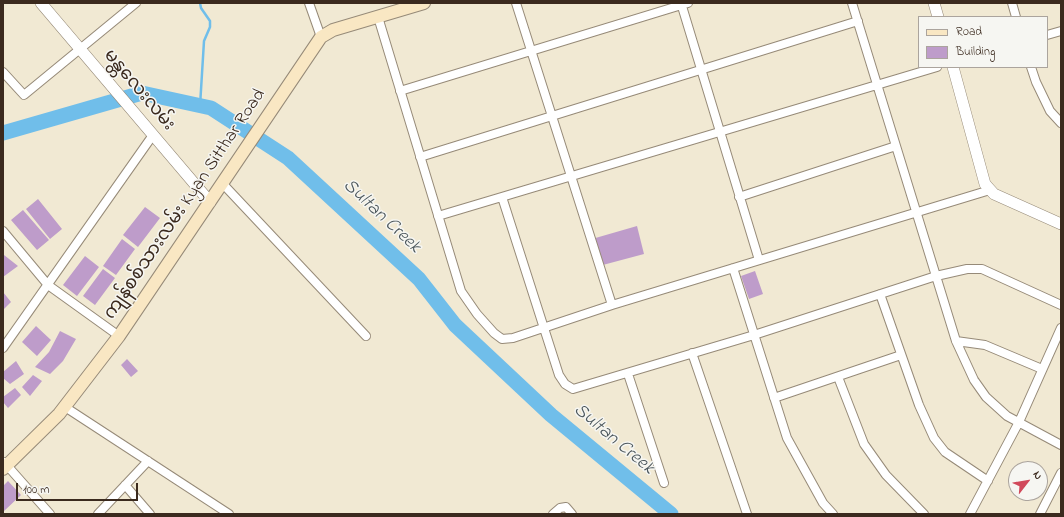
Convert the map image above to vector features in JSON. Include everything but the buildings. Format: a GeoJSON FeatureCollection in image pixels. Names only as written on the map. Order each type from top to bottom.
{"type":"FeatureCollection","features":[{"type":"Feature","properties":{"kind":"main road","name":"ကျန်စစ်သားလမ်း Kyan Sitthar Road"},"geometry":{"type":"LineString","coordinates":[[4,465],[65,406],[119,336],[321,37],[333,30],[424,3]]}},
{"type":"Feature","properties":{"kind":"street","name":"မန္တလေးလမ်း"},"geometry":{"type":"LineString","coordinates":[[41,3],[210,202]]}},
{"type":"Feature","properties":{"kind":"street"},"geometry":{"type":"LineString","coordinates":[[3,72],[24,95],[136,3]]}},
{"type":"Feature","properties":{"kind":"street"},"geometry":{"type":"LineString","coordinates":[[309,3],[321,37]]}},
{"type":"Feature","properties":{"kind":"street"},"geometry":{"type":"LineString","coordinates":[[516,3],[612,305]]}},
{"type":"Feature","properties":{"kind":"street"},"geometry":{"type":"LineString","coordinates":[[852,3],[956,340],[974,380],[986,397],[1007,416],[1061,445]]}},
{"type":"Feature","properties":{"kind":"street"},"geometry":{"type":"LineString","coordinates":[[934,3],[938,16]]}},
{"type":"Feature","properties":{"kind":"street"},"geometry":{"type":"LineString","coordinates":[[1012,3],[1016,16]]}},
{"type":"Feature","properties":{"kind":"street"},"geometry":{"type":"LineString","coordinates":[[400,91],[683,4],[701,70],[759,260]]}},
{"type":"Feature","properties":{"kind":"street"},"geometry":{"type":"LineString","coordinates":[[378,17],[461,291],[477,314],[494,333],[502,339],[513,338],[612,305],[990,190]]}},
{"type":"Feature","properties":{"kind":"street"},"geometry":{"type":"LineString","coordinates":[[420,157],[858,21]]}},
{"type":"Feature","properties":{"kind":"street"},"geometry":{"type":"LineString","coordinates":[[1048,35],[1061,31]]}},
{"type":"Feature","properties":{"kind":"street"},"geometry":{"type":"LineString","coordinates":[[438,216],[934,68]]}},
{"type":"Feature","properties":{"kind":"street"},"geometry":{"type":"LineString","coordinates":[[953,68],[985,184],[994,194],[1061,224]]}},
{"type":"Feature","properties":{"kind":"street"},"geometry":{"type":"LineString","coordinates":[[1032,68],[1036,82],[1050,111],[1061,123]]}},
{"type":"Feature","properties":{"kind":"street"},"geometry":{"type":"LineString","coordinates":[[3,348],[154,135]]}},
{"type":"Feature","properties":{"kind":"street"},"geometry":{"type":"LineString","coordinates":[[739,197],[896,146]]}},
{"type":"Feature","properties":{"kind":"street"},"geometry":{"type":"LineString","coordinates":[[222,183],[366,336]]}},
{"type":"Feature","properties":{"kind":"street"},"geometry":{"type":"LineString","coordinates":[[502,197],[559,375],[565,384],[573,389],[628,374],[754,335],[936,276],[967,269],[982,269],[1061,304]]}},
{"type":"Feature","properties":{"kind":"street"},"geometry":{"type":"LineString","coordinates":[[3,231],[48,285],[119,336]]}},
{"type":"Feature","properties":{"kind":"street"},"geometry":{"type":"LineString","coordinates":[[733,268],[787,438],[823,503],[833,514]]}},
{"type":"Feature","properties":{"kind":"street"},"geometry":{"type":"LineString","coordinates":[[880,294],[919,405],[934,438],[945,452],[988,481]]}},
{"type":"Feature","properties":{"kind":"street"},"geometry":{"type":"LineString","coordinates":[[970,514],[1019,422],[1061,328]]}},
{"type":"Feature","properties":{"kind":"street"},"geometry":{"type":"LineString","coordinates":[[956,340],[985,345],[1042,369]]}},
{"type":"Feature","properties":{"kind":"street"},"geometry":{"type":"LineString","coordinates":[[692,353],[747,514]]}},
{"type":"Feature","properties":{"kind":"street"},"geometry":{"type":"LineString","coordinates":[[774,398],[901,355]]}},
{"type":"Feature","properties":{"kind":"street"},"geometry":{"type":"LineString","coordinates":[[628,374],[664,483]]}},
{"type":"Feature","properties":{"kind":"street"},"geometry":{"type":"LineString","coordinates":[[838,377],[864,444],[886,475],[924,514]]}},
{"type":"Feature","properties":{"kind":"street"},"geometry":{"type":"LineString","coordinates":[[65,406],[229,514]]}},
{"type":"Feature","properties":{"kind":"street"},"geometry":{"type":"LineString","coordinates":[[98,514],[148,461]]}},
{"type":"Feature","properties":{"kind":"street"},"geometry":{"type":"LineString","coordinates":[[4,465],[50,514]]}},
{"type":"Feature","properties":{"kind":"street"},"geometry":{"type":"LineString","coordinates":[[1040,514],[1061,473]]}},
{"type":"Feature","properties":{"kind":"street"},"geometry":{"type":"LineString","coordinates":[[125,485],[150,514]]}},
{"type":"Feature","properties":{"kind":"street"},"geometry":{"type":"LineString","coordinates":[[553,514],[560,508],[566,507],[572,514]]}},
{"type":"Feature","properties":{"kind":"waterway"},"geometry":{"type":"LineString","coordinates":[[200,3],[201,8],[210,21],[210,27],[204,41],[200,106]]}},
{"type":"Feature","properties":{"kind":"waterway","name":"Sultan Creek"},"geometry":{"type":"LineString","coordinates":[[3,133],[142,93],[211,108],[288,158],[419,279],[455,325],[551,415],[671,514]]}}]}
